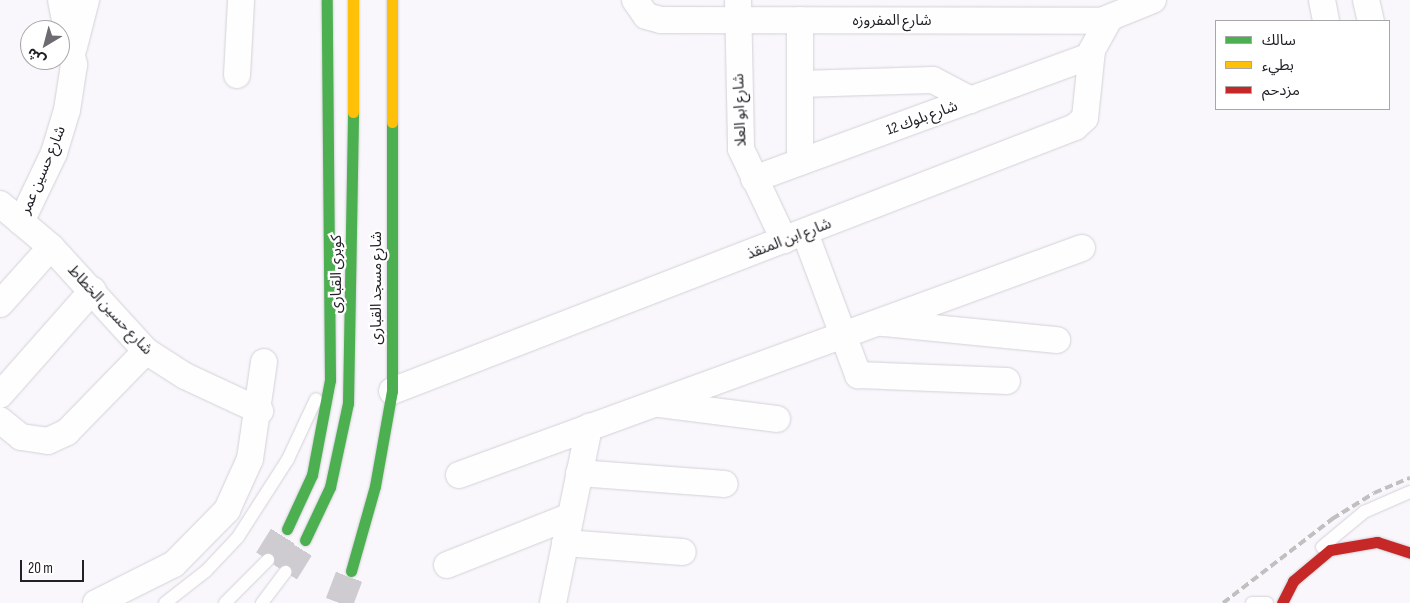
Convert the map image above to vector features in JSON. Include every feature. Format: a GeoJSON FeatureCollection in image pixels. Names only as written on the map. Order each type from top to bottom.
{"type":"FeatureCollection","features":[{"type":"Feature","properties":{"kind":"main road","name":"كوبرى القبارى"},"geometry":{"type":"LineString","coordinates":[[287,528],[312,475],[321,441],[329,353],[327,0]]}},
{"type":"Feature","properties":{"kind":"main road","name":"كوبرى القبارى"},"geometry":{"type":"LineString","coordinates":[[305,540],[330,487],[341,445],[351,357],[353,0]]}},
{"type":"Feature","properties":{"kind":"main road","name":"شارع مسجد القبارى"},"geometry":{"type":"LineString","coordinates":[[351,571],[375,486],[392,391],[392,0]]}},
{"type":"Feature","properties":{"kind":"main road"},"geometry":{"type":"LineString","coordinates":[[1282,603],[1293,581],[1310,562],[1353,543],[1377,542],[1410,553]]}},
{"type":"Feature","properties":{"kind":"street","name":"شارع حسين عمر"},"geometry":{"type":"LineString","coordinates":[[21,222],[54,153],[67,110],[73,50],[61,0]]}},
{"type":"Feature","properties":{"kind":"street"},"geometry":{"type":"LineString","coordinates":[[73,50],[86,0]]}},
{"type":"Feature","properties":{"kind":"street"},"geometry":{"type":"LineString","coordinates":[[237,75],[241,0]]}},
{"type":"Feature","properties":{"kind":"street","name":"شارع المفروزه"},"geometry":{"type":"LineString","coordinates":[[635,0],[646,16],[661,20],[738,10],[800,20],[897,10],[1103,14],[1153,0]]}},
{"type":"Feature","properties":{"kind":"street"},"geometry":{"type":"LineString","coordinates":[[1322,0],[1326,20]]}},
{"type":"Feature","properties":{"kind":"street"},"geometry":{"type":"LineString","coordinates":[[1366,0],[1371,20]]}},
{"type":"Feature","properties":{"kind":"street","name":"شارع ابو العلا"},"geometry":{"type":"LineString","coordinates":[[738,10],[739,137],[754,179],[795,236],[860,375],[1007,380]]}},
{"type":"Feature","properties":{"kind":"street","name":"شارع ابن المنقذ"},"geometry":{"type":"LineString","coordinates":[[392,391],[1075,127],[1085,118],[1089,105],[1091,56],[1103,14]]}},
{"type":"Feature","properties":{"kind":"street"},"geometry":{"type":"LineString","coordinates":[[800,20],[800,162]]}},
{"type":"Feature","properties":{"kind":"street","name":"شارع بلوك 12"},"geometry":{"type":"LineString","coordinates":[[754,179],[1091,56]]}},
{"type":"Feature","properties":{"kind":"street"},"geometry":{"type":"LineString","coordinates":[[800,84],[933,80],[971,100]]}},
{"type":"Feature","properties":{"kind":"street","name":"شارع حسين الخطاط"},"geometry":{"type":"LineString","coordinates":[[0,204],[51,247],[93,290],[146,351],[185,376],[260,411]]}},
{"type":"Feature","properties":{"kind":"street"},"geometry":{"type":"LineString","coordinates":[[0,304],[51,247]]}},
{"type":"Feature","properties":{"kind":"street"},"geometry":{"type":"LineString","coordinates":[[459,475],[1082,248]]}},
{"type":"Feature","properties":{"kind":"street"},"geometry":{"type":"LineString","coordinates":[[0,395],[93,290]]}},
{"type":"Feature","properties":{"kind":"street"},"geometry":{"type":"LineString","coordinates":[[876,322],[1057,340]]}},
{"type":"Feature","properties":{"kind":"street"},"geometry":{"type":"LineString","coordinates":[[0,420],[21,437],[48,441],[67,432],[146,351]]}},
{"type":"Feature","properties":{"kind":"street"},"geometry":{"type":"LineString","coordinates":[[96,603],[153,578],[211,530],[240,488],[260,411],[264,362]]}},
{"type":"Feature","properties":{"kind":"street"},"geometry":{"type":"LineString","coordinates":[[654,404],[777,419]]}},
{"type":"Feature","properties":{"kind":"street"},"geometry":{"type":"LineString","coordinates":[[553,603],[589,427]]}},
{"type":"Feature","properties":{"kind":"street"},"geometry":{"type":"LineString","coordinates":[[579,473],[725,484]]}},
{"type":"Feature","properties":{"kind":"street"},"geometry":{"type":"LineString","coordinates":[[447,565],[570,516]]}},
{"type":"Feature","properties":{"kind":"street"},"geometry":{"type":"LineString","coordinates":[[565,543],[683,552]]}},
{"type":"Feature","properties":{"kind":"lane"},"geometry":{"type":"LineString","coordinates":[[165,603],[206,570],[238,537],[264,498],[304,427],[329,353]]}},
{"type":"Feature","properties":{"kind":"lane"},"geometry":{"type":"LineString","coordinates":[[1310,562],[1344,527],[1410,492]]}},
{"type":"Feature","properties":{"kind":"lane"},"geometry":{"type":"LineString","coordinates":[[225,603],[268,560]]}},
{"type":"Feature","properties":{"kind":"lane"},"geometry":{"type":"LineString","coordinates":[[262,603],[285,572]]}},
{"type":"Feature","properties":{"kind":"lane"},"geometry":{"type":"LineString","coordinates":[[1252,603],[1267,603]]}},
{"type":"Feature","properties":{"kind":"tunnel"},"geometry":{"type":"LineString","coordinates":[[268,560],[287,529]]}},
{"type":"Feature","properties":{"kind":"tunnel"},"geometry":{"type":"LineString","coordinates":[[285,572],[305,540]]}},
{"type":"Feature","properties":{"kind":"tunnel"},"geometry":{"type":"LineString","coordinates":[[339,603],[351,571]]}},
{"type":"Feature","properties":{"kind":"railway"},"geometry":{"type":"LineString","coordinates":[[1223,603],[1332,519],[1374,493],[1410,478]]}},
{"type":"Feature","properties":{"kind":"traffic: fast"},"geometry":{"type":"LineString","coordinates":[[287,529],[312,475],[330,380],[327,0]]}},
{"type":"Feature","properties":{"kind":"traffic: fast"},"geometry":{"type":"LineString","coordinates":[[305,540],[330,487],[348,403],[353,112]]}},
{"type":"Feature","properties":{"kind":"traffic: fast"},"geometry":{"type":"LineString","coordinates":[[351,571],[375,486],[392,391],[392,122]]}},
{"type":"Feature","properties":{"kind":"traffic: slow"},"geometry":{"type":"LineString","coordinates":[[353,0],[353,112]]}},
{"type":"Feature","properties":{"kind":"traffic: slow"},"geometry":{"type":"LineString","coordinates":[[392,0],[392,122]]}},
{"type":"Feature","properties":{"kind":"traffic: jam"},"geometry":{"type":"LineString","coordinates":[[1282,603],[1293,581],[1330,550],[1377,542],[1410,553]]}}]}
